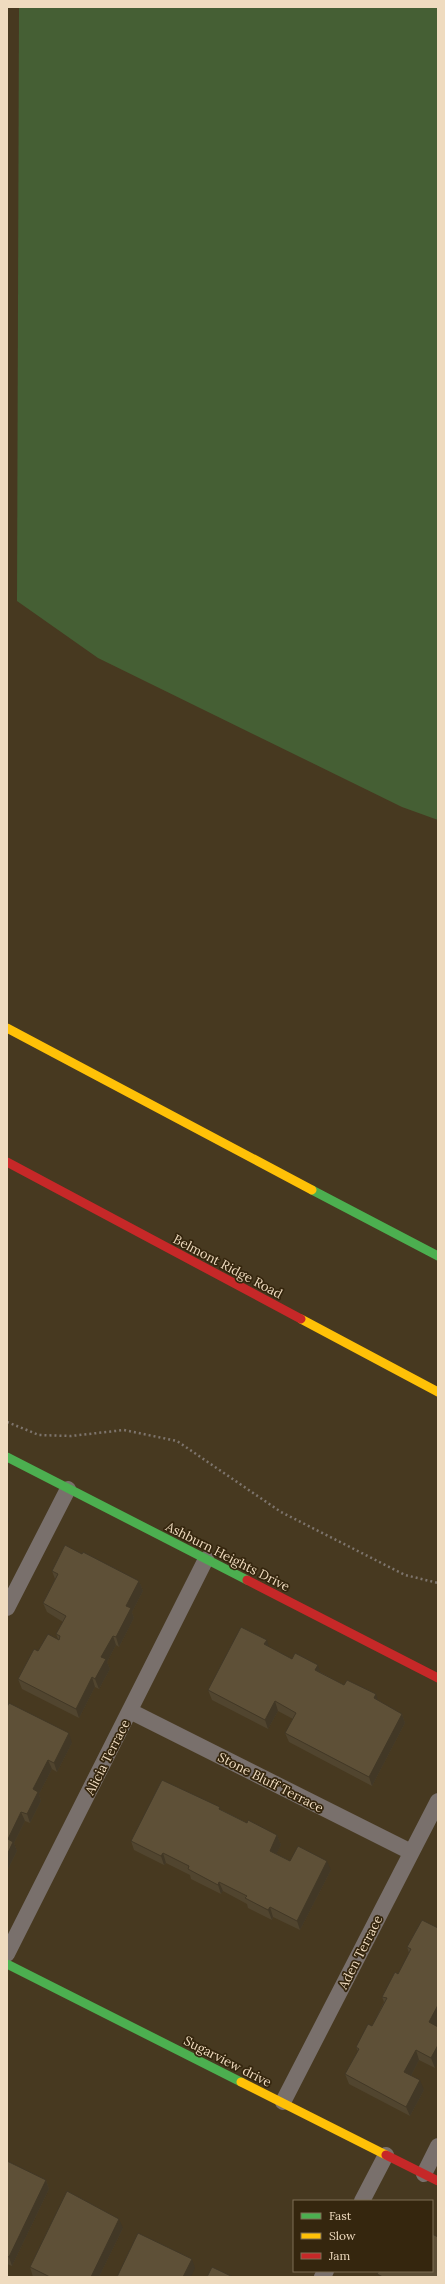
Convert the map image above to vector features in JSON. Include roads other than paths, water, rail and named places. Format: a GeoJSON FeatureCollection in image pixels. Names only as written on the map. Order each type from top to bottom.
{"type":"FeatureCollection","features":[{"type":"Feature","properties":{"kind":"main road"},"geometry":{"type":"LineString","coordinates":[[7,1028],[438,1256]]}},
{"type":"Feature","properties":{"kind":"main road","name":"Belmont Ridge Road"},"geometry":{"type":"LineString","coordinates":[[7,1162],[438,1392]]}},
{"type":"Feature","properties":{"kind":"main road","name":"Ashburn Heights Drive"},"geometry":{"type":"LineString","coordinates":[[7,1457],[438,1678]]}},
{"type":"Feature","properties":{"kind":"main road","name":"Sugarview drive"},"geometry":{"type":"LineString","coordinates":[[7,1964],[431,2177]]}},
{"type":"Feature","properties":{"kind":"lane"},"geometry":{"type":"LineString","coordinates":[[7,1608],[68,1489]]}},
{"type":"Feature","properties":{"kind":"lane","name":"Alicia Terrace"},"geometry":{"type":"LineString","coordinates":[[7,1954],[206,1559]]}},
{"type":"Feature","properties":{"kind":"lane","name":"Stone Bluff Terrace"},"geometry":{"type":"LineString","coordinates":[[130,1711],[412,1852]]}},
{"type":"Feature","properties":{"kind":"lane","name":"Aden Terrace"},"geometry":{"type":"LineString","coordinates":[[283,2102],[438,1801]]}},
{"type":"Feature","properties":{"kind":"lane"},"geometry":{"type":"LineString","coordinates":[[431,2177],[438,2146]]}},
{"type":"Feature","properties":{"kind":"lane"},"geometry":{"type":"LineString","coordinates":[[363,2200],[386,2155]]}}]}
